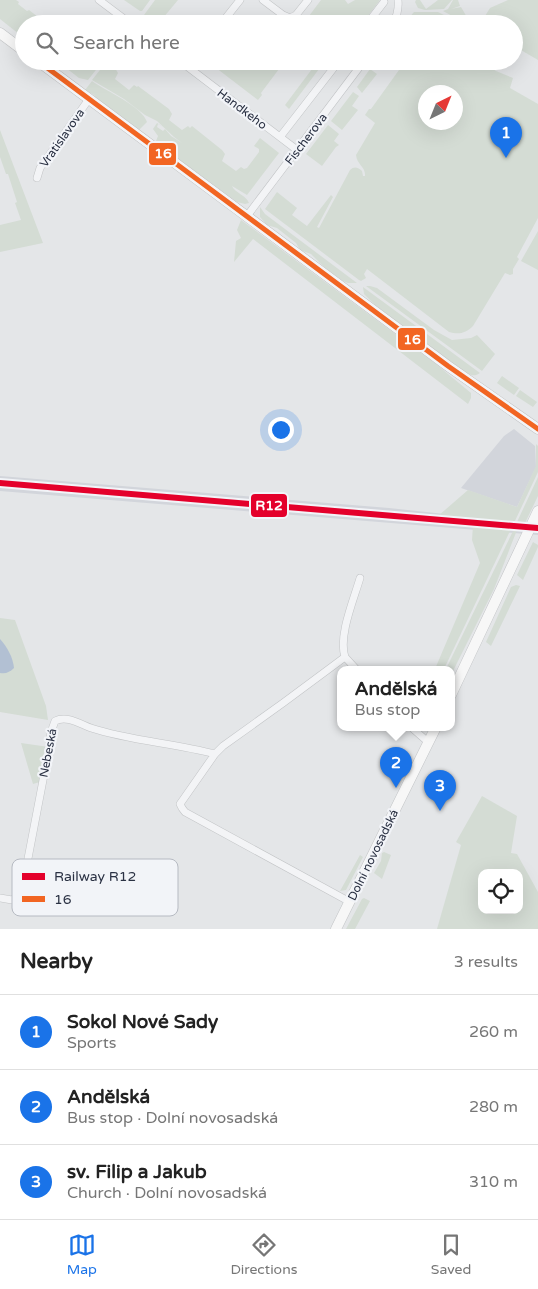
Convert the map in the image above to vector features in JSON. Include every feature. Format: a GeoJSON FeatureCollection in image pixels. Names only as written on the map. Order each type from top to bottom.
{"type":"FeatureCollection","features":[{"type":"Feature","properties":{"kind":"main road"},"geometry":{"type":"LineString","coordinates":[[0,33],[15,44]]}},
{"type":"Feature","properties":{"kind":"main road"},"geometry":{"type":"LineString","coordinates":[[50,70],[448,366],[538,429]]}},
{"type":"Feature","properties":{"kind":"main road"},"geometry":{"type":"LineString","coordinates":[[455,687],[538,511]]}},
{"type":"Feature","properties":{"kind":"main road","name":"Dolní novosadská"},"geometry":{"type":"LineString","coordinates":[[336,929],[434,731]]}},
{"type":"Feature","properties":{"kind":"street"},"geometry":{"type":"LineString","coordinates":[[100,0],[119,15]]}},
{"type":"Feature","properties":{"kind":"street"},"geometry":{"type":"LineString","coordinates":[[228,15],[240,0]]}},
{"type":"Feature","properties":{"kind":"street"},"geometry":{"type":"LineString","coordinates":[[263,0],[282,15]]}},
{"type":"Feature","properties":{"kind":"street"},"geometry":{"type":"LineString","coordinates":[[296,15],[308,0]]}},
{"type":"Feature","properties":{"kind":"street"},"geometry":{"type":"LineString","coordinates":[[397,15],[398,0]]}},
{"type":"Feature","properties":{"kind":"street"},"geometry":{"type":"LineString","coordinates":[[374,15],[384,2]]}},
{"type":"Feature","properties":{"kind":"street","name":"Handkeho"},"geometry":{"type":"LineString","coordinates":[[197,70],[297,150]]}},
{"type":"Feature","properties":{"kind":"street","name":"Fischerova"},"geometry":{"type":"LineString","coordinates":[[280,138],[332,70]]}},
{"type":"Feature","properties":{"kind":"street","name":"Fischerova"},"geometry":{"type":"LineString","coordinates":[[247,216],[357,70]]}},
{"type":"Feature","properties":{"kind":"street","name":"Vratislavova"},"geometry":{"type":"LineString","coordinates":[[37,178],[40,168],[89,99]]}},
{"type":"Feature","properties":{"kind":"street"},"geometry":{"type":"LineString","coordinates":[[353,666],[345,657],[342,650],[342,637],[360,578]]}},
{"type":"Feature","properties":{"kind":"street"},"geometry":{"type":"LineString","coordinates":[[345,657],[215,754],[180,806],[183,810],[350,902]]}},
{"type":"Feature","properties":{"kind":"street","name":"Nebeská"},"geometry":{"type":"LineString","coordinates":[[28,859],[51,732],[55,721],[60,718],[66,718],[93,728],[124,736],[215,754]]}},
{"type":"Feature","properties":{"kind":"street"},"geometry":{"type":"LineString","coordinates":[[416,731],[428,742]]}},
{"type":"Feature","properties":{"kind":"shaded area"},"geometry":{"type":"Polygon","coordinates":[[[0,0],[16,0],[27,11],[29,10],[35,15],[15,15],[15,31],[0,19],[0,0]]]}},
{"type":"Feature","properties":{"kind":"shaded area"},"geometry":{"type":"Polygon","coordinates":[[[124,0],[150,0],[140,11],[124,0]]]}},
{"type":"Feature","properties":{"kind":"shaded area"},"geometry":{"type":"Polygon","coordinates":[[[155,0],[178,0],[166,15],[144,15],[155,0]]]}},
{"type":"Feature","properties":{"kind":"shaded area"},"geometry":{"type":"Polygon","coordinates":[[[321,0],[345,0],[348,4],[355,0],[380,0],[369,15],[310,15],[321,0]]]}},
{"type":"Feature","properties":{"kind":"shaded area"},"geometry":{"type":"Polygon","coordinates":[[[416,0],[420,0],[426,9],[438,0],[452,0],[444,9],[425,10],[418,8],[416,0]]]}},
{"type":"Feature","properties":{"kind":"shaded area"},"geometry":{"type":"Polygon","coordinates":[[[453,0],[458,0],[460,6],[451,9],[461,7],[466,15],[450,15],[443,11],[448,9],[453,0]]]}},
{"type":"Feature","properties":{"kind":"shaded area"},"geometry":{"type":"Polygon","coordinates":[[[508,0],[538,0],[538,60],[523,51],[523,15],[486,15],[490,8],[508,0]]]}},
{"type":"Feature","properties":{"kind":"shaded area"},"geometry":{"type":"Polygon","coordinates":[[[414,12],[438,12],[444,15],[421,15],[411,15],[414,12]]]}},
{"type":"Feature","properties":{"kind":"shaded area"},"geometry":{"type":"Polygon","coordinates":[[[69,70],[96,70],[88,80],[79,78],[69,70]]]}},
{"type":"Feature","properties":{"kind":"shaded area"},"geometry":{"type":"Polygon","coordinates":[[[100,70],[116,70],[118,73],[115,79],[129,90],[134,85],[138,86],[169,109],[172,114],[169,120],[182,130],[192,126],[222,150],[225,154],[222,161],[236,171],[241,167],[247,168],[259,152],[259,149],[254,146],[260,138],[279,153],[247,195],[232,186],[249,203],[237,202],[159,145],[156,141],[158,136],[153,129],[157,123],[163,127],[158,124],[157,127],[163,131],[165,129],[171,136],[182,143],[157,121],[92,80],[100,70]]]}},
{"type":"Feature","properties":{"kind":"shaded area"},"geometry":{"type":"Polygon","coordinates":[[[219,70],[278,70],[258,100],[219,70]]]}},
{"type":"Feature","properties":{"kind":"shaded area"},"geometry":{"type":"Polygon","coordinates":[[[311,70],[318,70],[289,109],[285,105],[311,70]]]}},
{"type":"Feature","properties":{"kind":"shaded area"},"geometry":{"type":"Polygon","coordinates":[[[369,70],[377,74],[362,93],[357,87],[369,70]]]}},
{"type":"Feature","properties":{"kind":"shaded area"},"geometry":{"type":"Polygon","coordinates":[[[399,70],[495,70],[513,78],[510,88],[538,104],[538,218],[517,257],[519,259],[513,269],[513,274],[505,273],[473,326],[462,333],[449,332],[367,269],[364,274],[366,278],[361,281],[359,280],[265,209],[277,192],[297,208],[292,215],[307,226],[331,195],[333,197],[317,227],[319,228],[350,170],[358,168],[362,171],[363,176],[365,176],[356,155],[375,123],[365,115],[371,109],[399,70]]]}},
{"type":"Feature","properties":{"kind":"shaded area"},"geometry":{"type":"Polygon","coordinates":[[[92,81],[138,110],[147,122],[139,130],[85,90],[92,81]]]}},
{"type":"Feature","properties":{"kind":"shaded area"},"geometry":{"type":"Polygon","coordinates":[[[353,92],[359,96],[352,106],[358,110],[342,130],[331,121],[353,92]]]}},
{"type":"Feature","properties":{"kind":"shaded area"},"geometry":{"type":"Polygon","coordinates":[[[328,125],[339,134],[334,141],[339,145],[322,166],[306,154],[328,125]]]}},
{"type":"Feature","properties":{"kind":"shaded area"},"geometry":{"type":"Polygon","coordinates":[[[0,130],[43,243],[0,252],[0,225],[21,220],[8,174],[6,174],[0,157],[0,130]]]}},
{"type":"Feature","properties":{"kind":"shaded area"},"geometry":{"type":"Polygon","coordinates":[[[260,207],[265,214],[357,283],[343,281],[325,268],[311,254],[300,250],[296,243],[277,228],[267,225],[260,217],[260,207]]]}},
{"type":"Feature","properties":{"kind":"shaded area"},"geometry":{"type":"Polygon","coordinates":[[[241,220],[436,364],[471,393],[468,404],[253,239],[234,262],[236,241],[241,238],[237,230],[241,220]]]}},
{"type":"Feature","properties":{"kind":"shaded area"},"geometry":{"type":"Polygon","coordinates":[[[538,231],[538,270],[521,261],[538,231]]]}},
{"type":"Feature","properties":{"kind":"shaded area"},"geometry":{"type":"Polygon","coordinates":[[[366,286],[377,288],[434,330],[452,340],[471,338],[477,335],[495,354],[482,371],[366,286]]]}},
{"type":"Feature","properties":{"kind":"shaded area"},"geometry":{"type":"Polygon","coordinates":[[[363,287],[480,373],[472,375],[459,368],[375,305],[364,294],[363,287]]]}},
{"type":"Feature","properties":{"kind":"shaded area"},"geometry":{"type":"Polygon","coordinates":[[[502,376],[519,388],[514,395],[497,383],[502,376]]]}},
{"type":"Feature","properties":{"kind":"shaded area"},"geometry":{"type":"Polygon","coordinates":[[[520,390],[537,402],[533,407],[516,396],[520,390]]]}},
{"type":"Feature","properties":{"kind":"shaded area"},"geometry":{"type":"Polygon","coordinates":[[[514,429],[535,446],[536,467],[517,507],[461,488],[504,436],[514,429]]]}},
{"type":"Feature","properties":{"kind":"shaded area"},"geometry":{"type":"Polygon","coordinates":[[[536,444],[538,446],[538,472],[514,523],[438,516],[468,490],[517,507],[536,466],[536,444]]]}},
{"type":"Feature","properties":{"kind":"shaded area"},"geometry":{"type":"Polygon","coordinates":[[[0,476],[389,508],[538,524],[538,535],[0,491],[0,476]]]}},
{"type":"Feature","properties":{"kind":"shaded area"},"geometry":{"type":"Polygon","coordinates":[[[538,477],[538,496],[525,523],[517,522],[538,477]]]}},
{"type":"Feature","properties":{"kind":"shaded area"},"geometry":{"type":"Polygon","coordinates":[[[473,525],[511,529],[445,666],[436,666],[480,563],[472,540],[473,525]]]}},
{"type":"Feature","properties":{"kind":"shaded area"},"geometry":{"type":"Polygon","coordinates":[[[514,529],[517,530],[494,589],[455,667],[447,666],[514,529]]]}},
{"type":"Feature","properties":{"kind":"shaded area"},"geometry":{"type":"Polygon","coordinates":[[[533,542],[538,547],[523,580],[517,575],[533,542]]]}},
{"type":"Feature","properties":{"kind":"shaded area"},"geometry":{"type":"Polygon","coordinates":[[[520,586],[491,646],[486,642],[511,587],[520,586]]]}},
{"type":"Feature","properties":{"kind":"shaded area"},"geometry":{"type":"Polygon","coordinates":[[[0,618],[15,620],[46,706],[48,720],[0,712],[0,618]]]}},
{"type":"Feature","properties":{"kind":"shaded area"},"geometry":{"type":"Polygon","coordinates":[[[21,743],[49,747],[43,781],[33,784],[21,743]]]}},
{"type":"Feature","properties":{"kind":"shaded area"},"geometry":{"type":"Polygon","coordinates":[[[482,796],[517,816],[511,853],[517,854],[538,892],[538,929],[437,929],[461,845],[456,842],[482,796]]]}},
{"type":"Feature","properties":{"kind":"shaded area"},"geometry":{"type":"Polygon","coordinates":[[[384,852],[391,855],[382,879],[374,873],[384,852]]]}},
{"type":"Feature","properties":{"kind":"shaded area"},"geometry":{"type":"Polygon","coordinates":[[[360,855],[363,857],[346,890],[340,891],[360,855]]]}},
{"type":"Feature","properties":{"kind":"shaded area"},"geometry":{"type":"Polygon","coordinates":[[[362,899],[370,901],[355,929],[346,929],[362,899]]]}},
{"type":"Feature","properties":{"kind":"water"},"geometry":{"type":"Polygon","coordinates":[[[0,639],[9,652],[14,668],[4,673],[0,673],[0,639]]]}},
{"type":"Feature","properties":{"kind":"rail line","name":"R12"},"geometry":{"type":"LineString","coordinates":[[0,483],[538,528]]}},
{"type":"Feature","properties":{"kind":"transit line","name":"16"},"geometry":{"type":"LineString","coordinates":[[50,70],[448,366],[538,429]]}},
{"type":"Feature","properties":{"kind":"place","name":"Sokol Nové Sady"},"geometry":{"type":"Point","coordinates":[506,158]}},
{"type":"Feature","properties":{"kind":"place","name":"Andělská"},"geometry":{"type":"Point","coordinates":[396,788]}},
{"type":"Feature","properties":{"kind":"place","name":"sv. Filip a Jakub"},"geometry":{"type":"Point","coordinates":[440,811]}}]}
